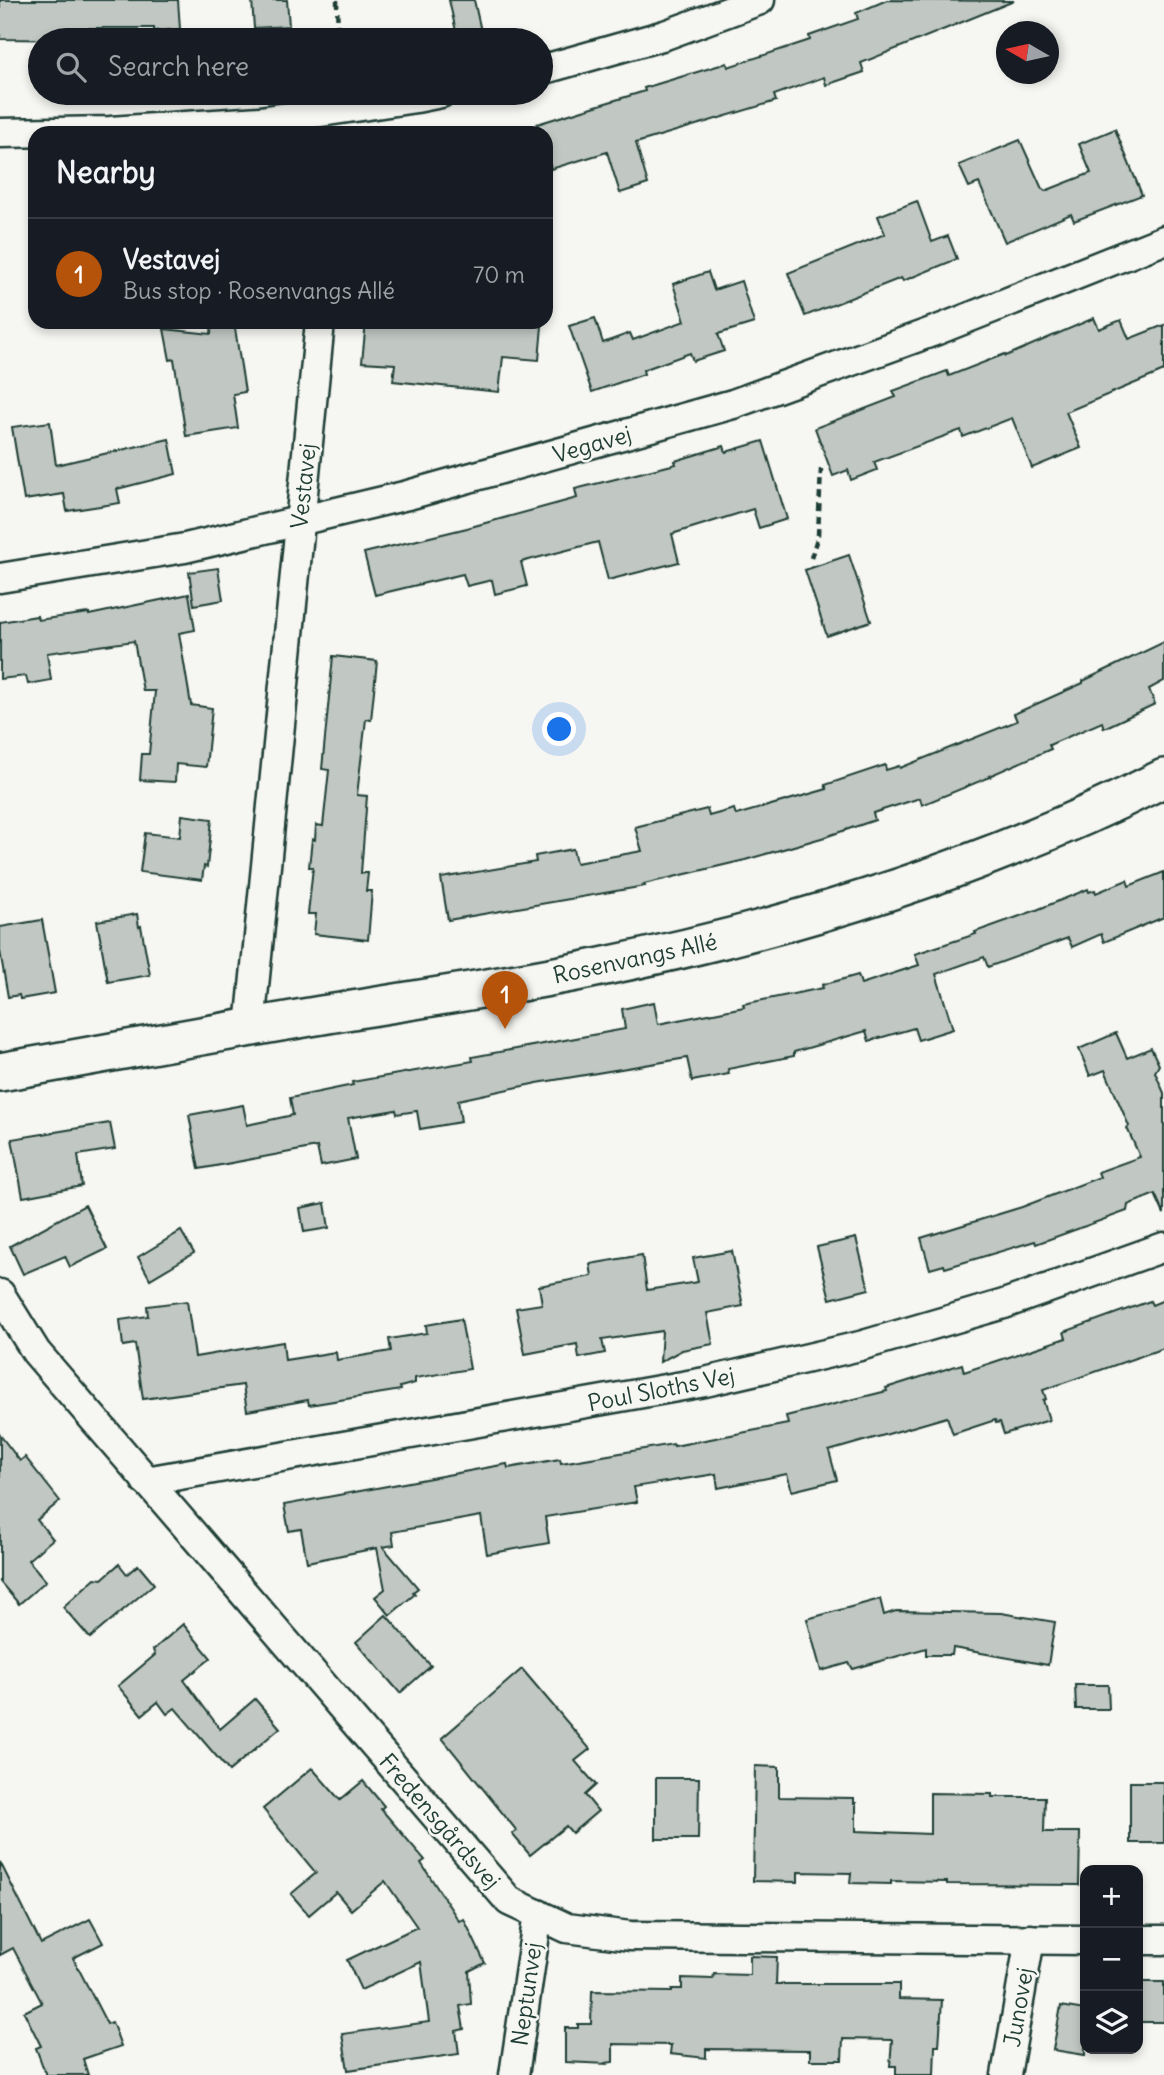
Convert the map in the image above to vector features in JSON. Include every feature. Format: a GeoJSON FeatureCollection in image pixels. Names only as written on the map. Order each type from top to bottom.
{"type":"FeatureCollection","features":[{"type":"Feature","properties":{"kind":"street"},"geometry":{"type":"LineString","coordinates":[[553,67],[665,35],[760,0]]}},
{"type":"Feature","properties":{"kind":"street"},"geometry":{"type":"LineString","coordinates":[[184,126],[260,121],[340,121],[398,105]]}},
{"type":"Feature","properties":{"kind":"street"},"geometry":{"type":"LineString","coordinates":[[0,133],[28,132]]}},
{"type":"Feature","properties":{"kind":"street","name":"Vegavej"},"geometry":{"type":"LineString","coordinates":[[0,578],[185,548],[299,521],[408,495],[733,404],[940,329],[1164,240]]}},
{"type":"Feature","properties":{"kind":"street","name":"Vestavej"},"geometry":{"type":"LineString","coordinates":[[250,1027],[319,329]]}},
{"type":"Feature","properties":{"kind":"street","name":"Rosenvangs Allé"},"geometry":{"type":"LineString","coordinates":[[0,1072],[590,970],[736,936],[863,900],[1008,850],[1164,778]]}},
{"type":"Feature","properties":{"kind":"street","name":"Poul Sloths Vej"},"geometry":{"type":"LineString","coordinates":[[146,1480],[705,1382],[860,1346],[1004,1304],[1164,1247]]}},
{"type":"Feature","properties":{"kind":"street","name":"Fredensgårdsvej"},"geometry":{"type":"LineString","coordinates":[[0,1294],[36,1352],[509,1901],[567,1928],[630,1936],[1080,1940]]}},
{"type":"Feature","properties":{"kind":"street","name":"Neptunvej"},"geometry":{"type":"LineString","coordinates":[[514,2075],[538,1914]]}},
{"type":"Feature","properties":{"kind":"street","name":"Junovej"},"geometry":{"type":"LineString","coordinates":[[1006,2075],[1030,1939]]}},
{"type":"Feature","properties":{"kind":"street"},"geometry":{"type":"LineString","coordinates":[[1143,1940],[1164,1940]]}},
{"type":"Feature","properties":{"kind":"path"},"geometry":{"type":"LineString","coordinates":[[337,0],[338,28]]}},
{"type":"Feature","properties":{"kind":"path"},"geometry":{"type":"LineString","coordinates":[[811,558],[818,535],[821,470]]}},
{"type":"Feature","properties":{"kind":"building"},"geometry":{"type":"Polygon","coordinates":[[[0,0],[178,0],[180,28],[28,28],[28,39],[0,39],[0,0]]]}},
{"type":"Feature","properties":{"kind":"building"},"geometry":{"type":"Polygon","coordinates":[[[252,0],[287,0],[289,26],[254,28],[252,0]]]}},
{"type":"Feature","properties":{"kind":"building"},"geometry":{"type":"Polygon","coordinates":[[[449,0],[474,0],[480,28],[455,28],[449,0]]]}},
{"type":"Feature","properties":{"kind":"building"},"geometry":{"type":"Polygon","coordinates":[[[887,0],[1014,1],[861,63],[864,72],[826,85],[824,77],[774,95],[776,101],[636,143],[648,184],[620,193],[607,152],[553,168],[553,126],[537,124],[645,91],[644,88],[727,63],[728,67],[810,40],[809,36],[858,19],[856,13],[887,0]]]}},
{"type":"Feature","properties":{"kind":"building"},"geometry":{"type":"Polygon","coordinates":[[[1115,129],[1142,195],[1074,221],[1071,214],[1005,242],[979,183],[969,187],[959,165],[1020,140],[1045,191],[1091,173],[1079,144],[1115,129]]]}},
{"type":"Feature","properties":{"kind":"building"},"geometry":{"type":"Polygon","coordinates":[[[917,201],[932,242],[948,236],[957,259],[805,316],[788,273],[885,234],[878,216],[917,201]]]}},
{"type":"Feature","properties":{"kind":"building"},"geometry":{"type":"Polygon","coordinates":[[[708,272],[714,290],[741,281],[754,323],[718,334],[724,351],[693,361],[690,353],[643,370],[644,374],[592,392],[569,326],[595,318],[603,343],[630,333],[633,340],[685,321],[673,284],[708,272]]]}},
{"type":"Feature","properties":{"kind":"building"},"geometry":{"type":"Polygon","coordinates":[[[1094,318],[1099,329],[1121,320],[1129,339],[1164,325],[1164,371],[1066,412],[1081,448],[1032,468],[1012,418],[963,437],[961,430],[874,462],[877,470],[851,480],[848,470],[833,476],[815,428],[896,397],[893,391],[947,371],[949,376],[1005,354],[1006,356],[1094,318]]]}},
{"type":"Feature","properties":{"kind":"building"},"geometry":{"type":"Polygon","coordinates":[[[164,329],[211,334],[211,329],[235,329],[245,392],[233,394],[238,428],[186,436],[174,359],[170,360],[164,329]]]}},
{"type":"Feature","properties":{"kind":"building"},"geometry":{"type":"Polygon","coordinates":[[[365,329],[542,329],[539,360],[503,357],[499,392],[393,381],[395,364],[362,362],[365,329]]]}},
{"type":"Feature","properties":{"kind":"building"},"geometry":{"type":"Polygon","coordinates":[[[50,422],[56,465],[169,439],[176,474],[117,489],[120,503],[67,511],[64,494],[24,500],[12,427],[50,422]]]}},
{"type":"Feature","properties":{"kind":"building"},"geometry":{"type":"Polygon","coordinates":[[[763,441],[787,519],[759,528],[753,509],[672,534],[679,562],[608,580],[598,542],[521,562],[527,586],[495,594],[492,580],[467,586],[463,574],[375,595],[364,553],[577,498],[575,489],[676,464],[675,461],[724,446],[726,452],[763,441]]]}},
{"type":"Feature","properties":{"kind":"building"},"geometry":{"type":"Polygon","coordinates":[[[849,555],[871,621],[827,636],[805,570],[849,555]]]}},
{"type":"Feature","properties":{"kind":"building"},"geometry":{"type":"Polygon","coordinates":[[[218,568],[223,600],[194,605],[189,572],[218,568]]]}},
{"type":"Feature","properties":{"kind":"building"},"geometry":{"type":"Polygon","coordinates":[[[189,594],[195,630],[179,633],[191,705],[212,708],[206,767],[176,764],[175,782],[140,780],[142,754],[149,754],[155,691],[143,691],[134,641],[47,653],[51,680],[28,684],[26,676],[0,679],[0,622],[37,616],[38,620],[89,615],[189,594]]]}},
{"type":"Feature","properties":{"kind":"building"},"geometry":{"type":"Polygon","coordinates":[[[1164,642],[1164,681],[1149,689],[1155,704],[1104,728],[1102,722],[1049,745],[1051,749],[922,805],[920,798],[873,813],[875,820],[825,837],[745,860],[644,884],[645,886],[448,920],[441,878],[536,862],[535,856],[573,849],[576,863],[642,851],[635,827],[707,809],[709,816],[734,809],[736,815],[827,789],[825,785],[885,765],[886,770],[899,766],[900,768],[1017,721],[1014,714],[1164,642]]]}},
{"type":"Feature","properties":{"kind":"building"},"geometry":{"type":"Polygon","coordinates":[[[333,656],[377,661],[371,720],[366,719],[357,795],[367,796],[361,873],[368,873],[366,891],[372,891],[368,940],[314,934],[316,914],[308,914],[313,867],[309,867],[312,839],[315,840],[316,825],[323,826],[329,770],[322,769],[333,656]]]}},
{"type":"Feature","properties":{"kind":"building"},"geometry":{"type":"Polygon","coordinates":[[[182,815],[212,819],[207,867],[204,866],[202,880],[140,872],[145,833],[180,837],[182,815]]]}},
{"type":"Feature","properties":{"kind":"building"},"geometry":{"type":"Polygon","coordinates":[[[1164,872],[1164,917],[1104,942],[1101,934],[1072,947],[1068,938],[988,967],[984,957],[936,974],[953,1029],[918,1040],[914,1028],[869,1041],[866,1031],[794,1052],[794,1056],[728,1069],[729,1074],[692,1081],[687,1058],[537,1083],[458,1100],[461,1122],[420,1129],[417,1111],[397,1114],[396,1110],[348,1118],[356,1159],[321,1166],[317,1147],[199,1169],[189,1115],[243,1105],[247,1125],[293,1115],[290,1098],[353,1085],[352,1082],[473,1061],[472,1057],[625,1029],[622,1009],[654,1002],[658,1024],[823,988],[822,985],[858,975],[861,984],[919,965],[915,954],[976,934],[975,932],[1088,889],[1089,892],[1095,890],[1096,893],[1127,880],[1129,886],[1164,872]]]}},
{"type":"Feature","properties":{"kind":"building"},"geometry":{"type":"Polygon","coordinates":[[[137,914],[150,975],[108,982],[97,921],[137,914]]]}},
{"type":"Feature","properties":{"kind":"building"},"geometry":{"type":"Polygon","coordinates":[[[42,920],[55,993],[20,999],[19,995],[8,997],[0,951],[0,927],[42,920]]]}},
{"type":"Feature","properties":{"kind":"building"},"geometry":{"type":"Polygon","coordinates":[[[1116,1033],[1127,1058],[1151,1048],[1159,1065],[1155,1072],[1164,1093],[1164,1214],[1155,1194],[1128,1205],[1127,1211],[1036,1244],[1035,1241],[945,1268],[944,1265],[930,1269],[921,1238],[1022,1207],[1100,1177],[1098,1172],[1140,1157],[1105,1070],[1090,1076],[1079,1049],[1116,1033]]]}},
{"type":"Feature","properties":{"kind":"building"},"geometry":{"type":"Polygon","coordinates":[[[110,1123],[115,1149],[78,1155],[82,1186],[23,1197],[12,1139],[110,1123]]]}},
{"type":"Feature","properties":{"kind":"building"},"geometry":{"type":"Polygon","coordinates":[[[325,1203],[329,1228],[304,1232],[300,1208],[325,1203]]]}},
{"type":"Feature","properties":{"kind":"building"},"geometry":{"type":"Polygon","coordinates":[[[85,1205],[107,1249],[70,1267],[65,1256],[23,1274],[10,1246],[85,1205]]]}},
{"type":"Feature","properties":{"kind":"building"},"geometry":{"type":"Polygon","coordinates":[[[181,1231],[194,1253],[150,1279],[138,1257],[181,1231]]]}},
{"type":"Feature","properties":{"kind":"building"},"geometry":{"type":"Polygon","coordinates":[[[856,1238],[869,1289],[830,1299],[817,1247],[856,1238]]]}},
{"type":"Feature","properties":{"kind":"building"},"geometry":{"type":"Polygon","coordinates":[[[732,1251],[743,1306],[707,1313],[713,1344],[682,1350],[660,1362],[662,1331],[602,1340],[605,1353],[579,1358],[577,1344],[525,1354],[516,1308],[542,1304],[539,1286],[592,1276],[590,1264],[642,1255],[647,1290],[698,1282],[693,1258],[732,1251]]]}},
{"type":"Feature","properties":{"kind":"building"},"geometry":{"type":"Polygon","coordinates":[[[1164,1300],[1164,1348],[1043,1390],[1049,1420],[1004,1434],[1000,1422],[996,1423],[995,1420],[953,1434],[947,1417],[829,1451],[837,1480],[792,1491],[787,1474],[718,1488],[716,1474],[634,1487],[637,1502],[545,1517],[549,1543],[487,1554],[481,1516],[392,1532],[394,1545],[383,1547],[418,1588],[413,1592],[415,1594],[390,1615],[375,1597],[385,1589],[377,1548],[307,1562],[301,1529],[289,1531],[284,1505],[507,1464],[508,1468],[560,1459],[561,1463],[673,1444],[674,1446],[788,1424],[786,1416],[887,1391],[886,1388],[962,1364],[964,1372],[1066,1338],[1064,1332],[1150,1301],[1152,1305],[1164,1300]]]}},
{"type":"Feature","properties":{"kind":"building"},"geometry":{"type":"Polygon","coordinates":[[[187,1301],[195,1357],[283,1342],[285,1360],[336,1352],[337,1360],[391,1351],[389,1339],[427,1333],[426,1325],[461,1319],[470,1369],[415,1378],[415,1383],[400,1387],[401,1390],[309,1405],[308,1400],[247,1411],[243,1385],[143,1399],[135,1344],[123,1346],[120,1320],[148,1316],[147,1306],[187,1301]]]}},
{"type":"Feature","properties":{"kind":"building"},"geometry":{"type":"Polygon","coordinates":[[[0,1435],[20,1461],[25,1457],[60,1501],[37,1520],[53,1539],[28,1560],[46,1581],[19,1604],[0,1582],[0,1435]]]}},
{"type":"Feature","properties":{"kind":"building"},"geometry":{"type":"Polygon","coordinates":[[[119,1564],[127,1574],[138,1565],[154,1584],[90,1638],[63,1607],[95,1578],[102,1579],[119,1564]]]}},
{"type":"Feature","properties":{"kind":"building"},"geometry":{"type":"Polygon","coordinates":[[[880,1599],[884,1615],[896,1611],[1001,1613],[1055,1622],[1048,1665],[953,1648],[952,1655],[926,1655],[926,1648],[853,1669],[849,1663],[821,1671],[807,1619],[880,1599]]]}},
{"type":"Feature","properties":{"kind":"building"},"geometry":{"type":"Polygon","coordinates":[[[386,1615],[431,1666],[400,1693],[356,1642],[386,1615]]]}},
{"type":"Feature","properties":{"kind":"building"},"geometry":{"type":"Polygon","coordinates":[[[183,1624],[211,1658],[184,1680],[220,1729],[255,1699],[280,1728],[229,1771],[175,1708],[167,1714],[158,1702],[142,1715],[118,1686],[155,1655],[153,1650],[183,1624]]]}},
{"type":"Feature","properties":{"kind":"building"},"geometry":{"type":"Polygon","coordinates":[[[522,1669],[590,1749],[575,1761],[596,1785],[585,1795],[598,1811],[572,1833],[566,1826],[530,1855],[512,1834],[517,1831],[442,1738],[522,1669]]]}},
{"type":"Feature","properties":{"kind":"building"},"geometry":{"type":"Polygon","coordinates":[[[1075,1685],[1108,1685],[1109,1709],[1076,1709],[1075,1685]]]}},
{"type":"Feature","properties":{"kind":"building"},"geometry":{"type":"Polygon","coordinates":[[[755,1766],[779,1767],[779,1797],[854,1798],[856,1831],[930,1834],[930,1793],[1045,1797],[1044,1832],[1080,1832],[1079,1885],[891,1881],[891,1884],[850,1883],[851,1873],[798,1872],[798,1882],[753,1881],[755,1766]]]}},
{"type":"Feature","properties":{"kind":"building"},"geometry":{"type":"Polygon","coordinates":[[[312,1768],[340,1800],[363,1781],[384,1806],[381,1809],[425,1860],[421,1863],[459,1921],[464,1919],[485,1963],[469,1971],[471,2004],[460,2006],[464,2029],[456,2031],[459,2054],[348,2070],[342,2034],[429,2022],[421,1962],[361,1990],[347,1960],[417,1927],[385,1881],[351,1910],[336,1892],[309,1915],[291,1894],[316,1873],[263,1809],[312,1768]]]}},
{"type":"Feature","properties":{"kind":"building"},"geometry":{"type":"Polygon","coordinates":[[[656,1778],[699,1778],[698,1839],[656,1839],[656,1778]]]}},
{"type":"Feature","properties":{"kind":"building"},"geometry":{"type":"Polygon","coordinates":[[[1130,1782],[1164,1782],[1164,1843],[1130,1843],[1130,1782]]]}},
{"type":"Feature","properties":{"kind":"building"},"geometry":{"type":"Polygon","coordinates":[[[0,1862],[41,1944],[90,1919],[103,1943],[73,1958],[107,2024],[112,2022],[121,2046],[83,2059],[88,2075],[46,2075],[36,2048],[41,2046],[24,2012],[42,2003],[13,1948],[0,1955],[0,1862]]]}},
{"type":"Feature","properties":{"kind":"building"},"geometry":{"type":"Polygon","coordinates":[[[750,1956],[777,1957],[776,1984],[899,1984],[899,1999],[942,2000],[934,2075],[896,2075],[896,2066],[890,2066],[892,2040],[843,2039],[842,2060],[810,2060],[810,2050],[706,2049],[706,2058],[670,2054],[671,2045],[613,2044],[613,2062],[565,2062],[565,2028],[591,2024],[592,1991],[672,1992],[672,1989],[682,1989],[682,1978],[713,1979],[714,1974],[750,1975],[750,1956]]]}},
{"type":"Feature","properties":{"kind":"building"},"geometry":{"type":"Polygon","coordinates":[[[1143,1982],[1164,1982],[1164,2022],[1143,2022],[1143,1982]]]}},
{"type":"Feature","properties":{"kind":"building"},"geometry":{"type":"Polygon","coordinates":[[[1061,2006],[1080,2009],[1080,2054],[1085,2055],[1053,2050],[1061,2006]]]}},
{"type":"Feature","properties":{"kind":"place","name":"Vestavej"},"geometry":{"type":"Point","coordinates":[505,1029]}}]}
